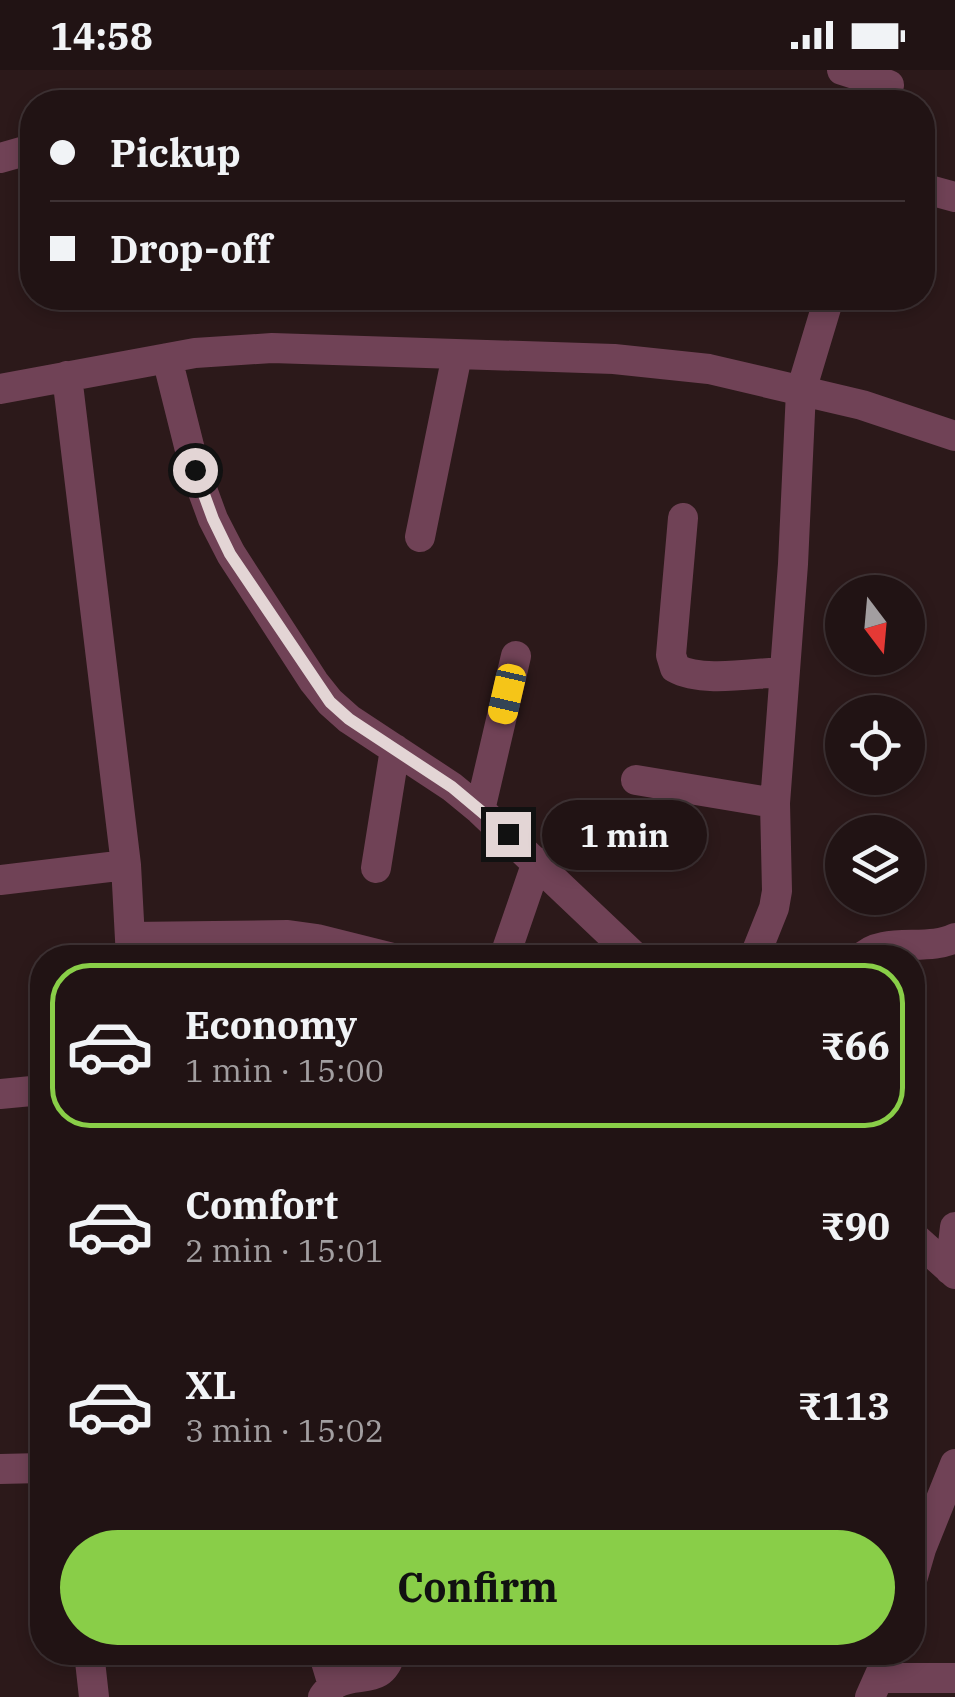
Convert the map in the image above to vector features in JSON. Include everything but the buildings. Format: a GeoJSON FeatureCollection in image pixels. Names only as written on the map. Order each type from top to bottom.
{"type":"FeatureCollection","features":[{"type":"Feature","properties":{"kind":"street"},"geometry":{"type":"LineString","coordinates":[[842,70],[890,86]]}},
{"type":"Feature","properties":{"kind":"street"},"geometry":{"type":"LineString","coordinates":[[759,945],[777,891],[775,803],[801,390],[825,310]]}},
{"type":"Feature","properties":{"kind":"street"},"geometry":{"type":"LineString","coordinates":[[1,383],[196,353],[272,348],[614,359],[709,369],[862,404],[955,436]]}},
{"type":"Feature","properties":{"kind":"street"},"geometry":{"type":"LineString","coordinates":[[420,537],[458,355]]}},
{"type":"Feature","properties":{"kind":"street"},"geometry":{"type":"LineString","coordinates":[[167,358],[195,470],[213,519],[230,554],[330,702],[480,810],[623,945]]}},
{"type":"Feature","properties":{"kind":"street"},"geometry":{"type":"LineString","coordinates":[[66,376],[126,864],[130,945]]}},
{"type":"Feature","properties":{"kind":"street"},"geometry":{"type":"LineString","coordinates":[[683,518],[672,654],[675,668],[702,676],[784,672]]}},
{"type":"Feature","properties":{"kind":"street"},"geometry":{"type":"LineString","coordinates":[[480,810],[516,656]]}},
{"type":"Feature","properties":{"kind":"street"},"geometry":{"type":"LineString","coordinates":[[376,868],[395,749]]}},
{"type":"Feature","properties":{"kind":"street"},"geometry":{"type":"LineString","coordinates":[[636,780],[775,803]]}},
{"type":"Feature","properties":{"kind":"street"},"geometry":{"type":"LineString","coordinates":[[508,945],[537,862]]}},
{"type":"Feature","properties":{"kind":"street"},"geometry":{"type":"LineString","coordinates":[[0,880],[126,864]]}},
{"type":"Feature","properties":{"kind":"street"},"geometry":{"type":"LineString","coordinates":[[156,945],[288,935],[333,945]]}},
{"type":"Feature","properties":{"kind":"street"},"geometry":{"type":"LineString","coordinates":[[922,945],[955,938]]}},
{"type":"Feature","properties":{"kind":"street"},"geometry":{"type":"LineString","coordinates":[[0,1094],[30,1091]]}},
{"type":"Feature","properties":{"kind":"street"},"geometry":{"type":"LineString","coordinates":[[952,1272],[955,1226]]}},
{"type":"Feature","properties":{"kind":"street"},"geometry":{"type":"LineString","coordinates":[[925,1246],[952,1272]]}},
{"type":"Feature","properties":{"kind":"street"},"geometry":{"type":"LineString","coordinates":[[925,1540],[955,1464]]}},
{"type":"Feature","properties":{"kind":"street"},"geometry":{"type":"LineString","coordinates":[[0,1469],[30,1468]]}},
{"type":"Feature","properties":{"kind":"street"},"geometry":{"type":"LineString","coordinates":[[90,1665],[94,1697]]}},
{"type":"Feature","properties":{"kind":"street"},"geometry":{"type":"LineString","coordinates":[[324,1665],[328,1691],[351,1678],[375,1675],[386,1665]]}},
{"type":"Feature","properties":{"kind":"street"},"geometry":{"type":"LineString","coordinates":[[880,1676],[955,1678]]}},
{"type":"Feature","properties":{"kind":"route"},"geometry":{"type":"LineString","coordinates":[[195,470],[230,554],[330,702],[349,719],[452,787],[508,834]]}}]}
